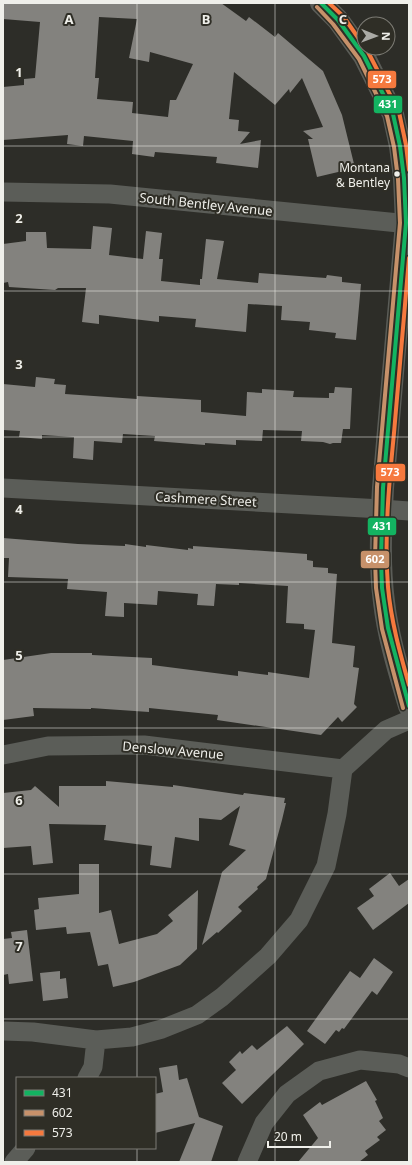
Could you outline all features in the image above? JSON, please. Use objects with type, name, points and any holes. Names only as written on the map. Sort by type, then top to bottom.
[{"type":"street","points":[[321,3],[338,20],[364,56],[392,114],[400,146],[407,224],[382,509],[381,570],[384,602],[394,655],[409,706]]},
{"type":"street","name":"South Bentley Avenue","points":[[3,192],[110,194],[407,224]]},
{"type":"street","name":"Cashmere Street","points":[[3,488],[382,509],[409,512]]},
{"type":"street","points":[[3,1031],[34,1032],[96,1040],[132,1037],[162,1029],[197,1015],[222,997],[268,956],[299,920],[326,866],[337,814],[343,769],[386,730],[409,720]]},
{"type":"street","name":"Denslow Avenue","points":[[3,755],[48,746],[144,745],[343,769]]},
{"type":"street","points":[[88,1077],[93,1068],[96,1040]]},
{"type":"street","points":[[248,1162],[264,1123],[287,1094],[319,1071],[360,1060],[399,1064],[409,1068]]},
{"type":"street","points":[[14,1162],[25,1149]]},
{"type":"building","points":[[3,3],[221,3],[246,21],[249,17],[275,37],[278,33],[323,71],[342,115],[355,168],[317,177],[308,139],[313,139],[303,131],[323,127],[302,78],[290,93],[289,89],[275,105],[234,72],[229,119],[239,120],[238,131],[250,132],[240,144],[261,140],[258,168],[216,163],[217,157],[155,152],[154,157],[132,154],[133,141],[84,136],[83,146],[67,144],[68,135],[3,140],[3,87],[24,85],[24,79],[35,78],[40,22],[3,19]],"holes":[[[99,17],[137,19],[129,58],[149,62],[150,52],[193,64],[176,100],[170,100],[168,117],[132,113],[133,102],[97,99],[99,78],[95,78]]]},
{"type":"building","points":[[93,226],[112,228],[109,255],[143,259],[146,231],[162,233],[159,259],[163,259],[161,281],[200,285],[200,279],[202,279],[206,239],[224,241],[217,279],[258,283],[259,273],[326,278],[327,275],[342,277],[342,282],[361,284],[356,340],[335,338],[336,333],[309,330],[310,322],[281,320],[282,306],[248,304],[246,332],[195,327],[196,319],[159,316],[159,322],[99,315],[99,324],[82,322],[86,288],[58,288],[55,290],[9,287],[8,282],[3,283],[3,244],[26,241],[26,232],[46,232],[47,248],[91,249]]},
{"type":"building","points":[[36,377],[55,379],[54,384],[66,385],[65,394],[137,399],[137,396],[201,400],[201,412],[246,416],[247,392],[262,393],[262,389],[294,391],[293,397],[329,398],[329,393],[334,393],[335,387],[352,388],[350,429],[343,429],[341,443],[330,444],[323,442],[301,441],[302,431],[263,430],[262,441],[236,440],[236,445],[205,443],[205,445],[154,441],[155,436],[123,434],[122,443],[94,441],[93,460],[73,458],[74,437],[42,435],[42,439],[19,437],[20,431],[3,430],[3,384],[35,387]]},
{"type":"building","points":[[3,538],[78,544],[125,546],[125,544],[146,547],[146,545],[188,550],[188,548],[193,549],[193,546],[307,554],[307,560],[313,561],[313,567],[328,568],[328,573],[337,574],[332,643],[355,646],[353,667],[359,668],[354,704],[357,707],[342,722],[338,717],[321,735],[217,720],[218,715],[149,708],[149,712],[91,708],[33,708],[34,716],[3,720],[3,660],[51,653],[92,653],[92,655],[152,658],[152,665],[238,676],[238,671],[268,675],[268,672],[309,678],[315,630],[304,629],[304,624],[286,623],[288,586],[239,583],[239,585],[216,584],[214,606],[197,605],[198,594],[158,591],[157,605],[124,603],[124,617],[105,616],[107,592],[67,589],[68,579],[8,577],[9,558],[3,558]]},
{"type":"building","points":[[106,781],[173,787],[173,785],[243,795],[244,793],[285,798],[284,803],[286,803],[266,879],[257,887],[258,889],[238,907],[242,911],[218,933],[217,932],[202,945],[222,872],[246,850],[229,845],[240,806],[221,820],[199,818],[199,841],[175,837],[171,868],[150,865],[152,846],[104,840],[106,825],[49,824],[53,863],[33,865],[31,846],[3,848],[3,793],[31,790],[35,786],[59,807],[59,786],[106,786]]},
{"type":"building","points":[[79,864],[99,864],[99,913],[111,910],[119,944],[157,934],[173,921],[168,915],[198,890],[197,949],[180,965],[134,982],[113,987],[108,964],[98,966],[90,932],[67,934],[66,927],[36,930],[34,910],[39,909],[38,898],[79,894]]},
{"type":"building","points":[[390,873],[399,886],[409,879],[409,903],[373,930],[357,908],[374,896],[369,889]]},
{"type":"building","points":[[27,930],[33,981],[9,984],[8,974],[3,975],[3,939],[12,938],[11,932]]},
{"type":"building","points":[[374,958],[393,972],[377,995],[372,991],[344,1029],[342,1028],[339,1032],[336,1030],[325,1044],[307,1031],[350,971],[360,978]]},
{"type":"building","points":[[60,971],[60,979],[66,978],[68,998],[43,1001],[40,973]]},
{"type":"building","points":[[287,1026],[304,1044],[242,1104],[222,1083],[236,1070],[229,1062],[240,1051],[242,1054],[252,1045],[257,1050]]},
{"type":"building","points":[[177,1065],[179,1080],[187,1078],[199,1117],[223,1126],[211,1162],[179,1162],[195,1123],[156,1133],[156,1094],[163,1092],[159,1068]]},
{"type":"building","points":[[366,1081],[377,1100],[375,1101],[383,1118],[379,1121],[386,1130],[377,1137],[380,1140],[365,1151],[368,1155],[359,1162],[298,1162],[318,1138],[303,1115],[320,1102],[322,1105]]},
{"type":"transit line","name":"431","points":[[321,3],[338,20],[364,56],[393,114],[400,146],[404,178],[406,223],[383,488],[381,559],[382,588],[388,628],[409,706]]},
{"type":"transit line","name":"573","points":[[329,3],[343,16],[356,35]]},
{"type":"transit line","name":"602","points":[[317,7],[333,24],[359,59],[387,116],[394,147],[398,179],[400,223],[377,487],[375,559],[376,588],[382,629],[403,708]]},
{"type":"transit line","name":"573","points":[[370,56],[399,112],[406,145],[409,170]]},
{"type":"transit line","name":"573","points":[[409,258],[387,529],[387,568],[391,612],[409,685]]},
{"type":"place","name":"Montana & Bentley","points":[[397,174]]}]
